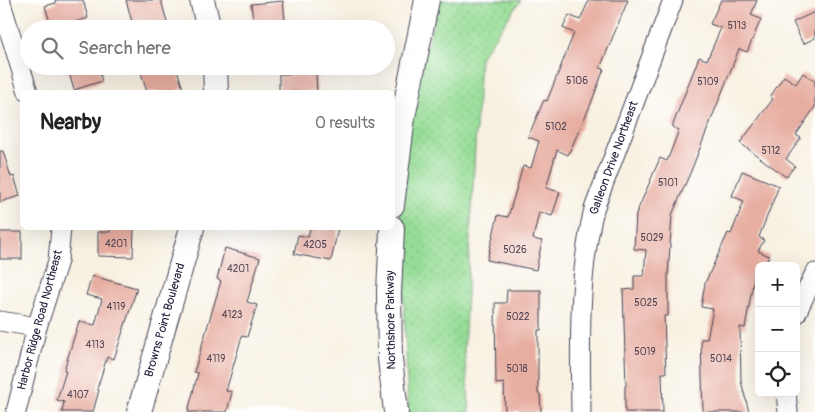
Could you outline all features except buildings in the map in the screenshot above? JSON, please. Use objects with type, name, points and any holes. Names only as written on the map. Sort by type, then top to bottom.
[{"type":"street","points":[[0,0],[20,66]]},
{"type":"street","points":[[202,0],[207,20]]},
{"type":"street","points":[[395,181],[403,117],[427,0]]},
{"type":"street","name":"Galleon Drive Northeast","points":[[581,412],[580,324],[582,276],[587,240],[594,209],[673,0]]},
{"type":"street","points":[[23,75],[27,90]]},
{"type":"street","points":[[215,75],[216,90]]},
{"type":"street","name":"Harbor Ridge Road Northeast","points":[[16,412],[37,327],[58,261],[61,230]]},
{"type":"street","name":"Browns Point Boulevard","points":[[139,412],[191,230]]},
{"type":"street","name":"Northshore Parkway","points":[[392,230],[388,293],[390,350],[396,412]]},
{"type":"street","points":[[799,307],[815,273]]},
{"type":"street","points":[[0,321],[37,327]]},
{"type":"street","points":[[786,397],[788,412]]},
{"type":"green space","points":[[439,0],[521,0],[480,58],[464,349],[470,412],[409,412],[408,406],[398,160]]}]
